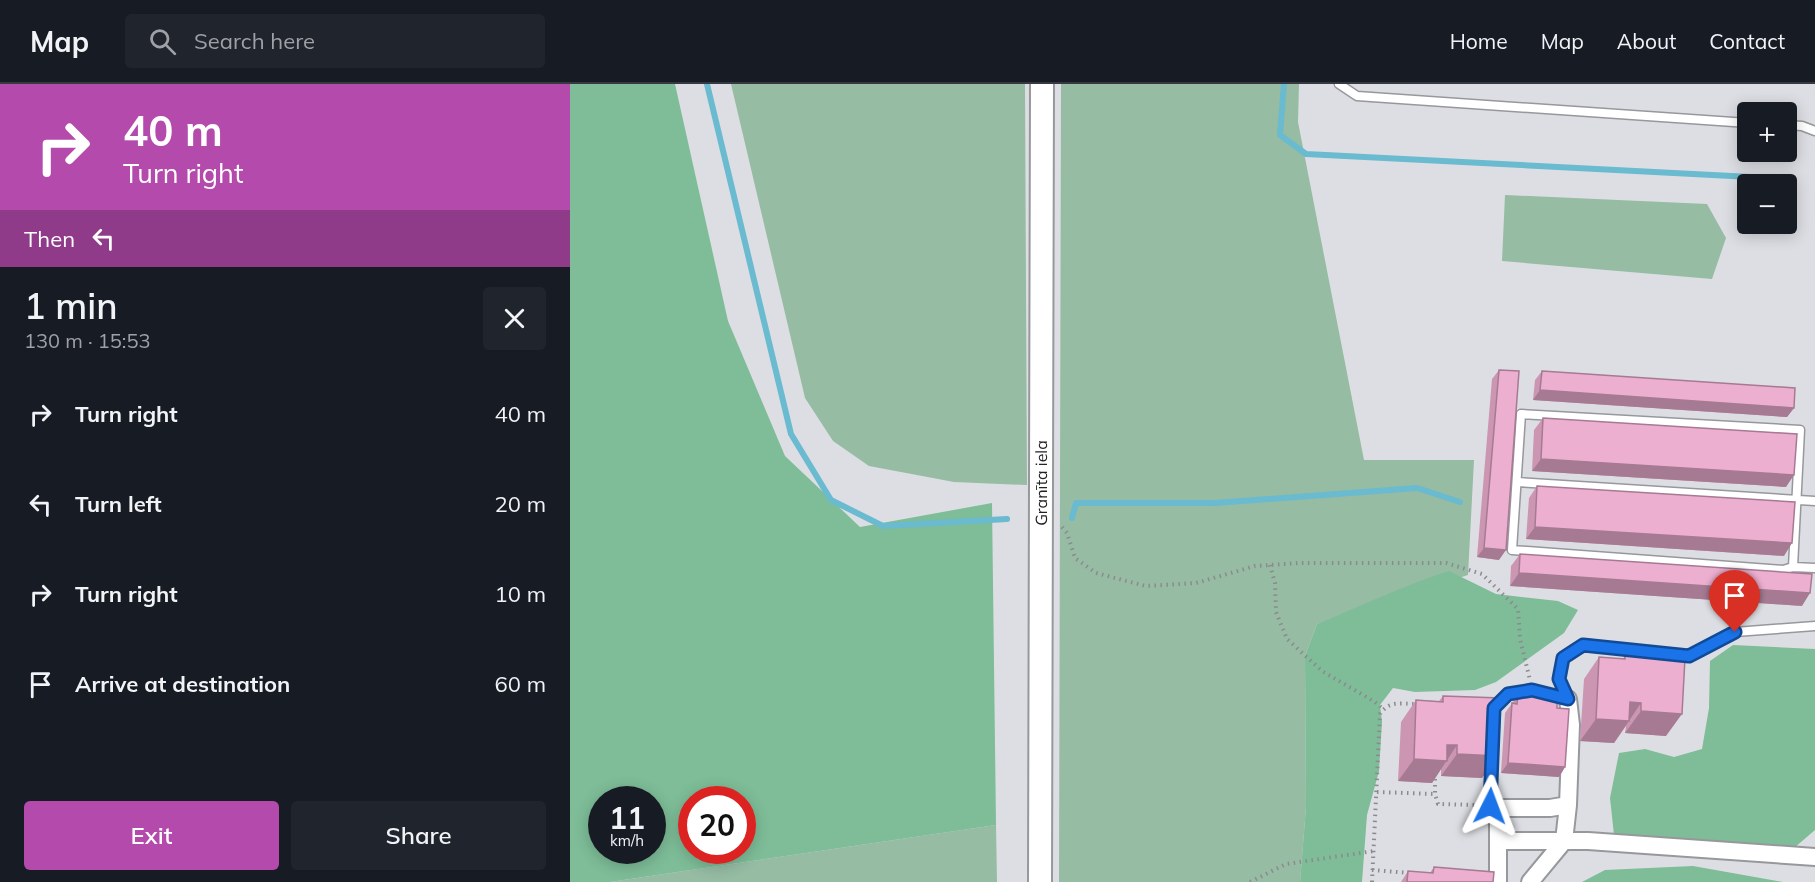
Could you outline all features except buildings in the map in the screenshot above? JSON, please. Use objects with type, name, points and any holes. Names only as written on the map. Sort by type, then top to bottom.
[{"type":"main road","name":"Granīta iela","points":[[1040,882],[1042,84]]},
{"type":"street","points":[[1530,882],[1564,841],[1568,806],[1571,725],[1568,699]]},
{"type":"street","points":[[1498,882],[1498,841],[1494,807],[1568,806]]},
{"type":"street","points":[[1498,841],[1564,841],[1815,857]]},
{"type":"lane","points":[[1339,84],[1357,96],[1737,122]]},
{"type":"lane","points":[[1797,126],[1815,131]]},
{"type":"lane","points":[[1793,567],[1800,430],[1521,414],[1512,550],[1783,570],[1793,567],[1815,568]]},
{"type":"lane","points":[[1517,482],[1815,501]]},
{"type":"lane","points":[[1568,699],[1559,679],[1563,658],[1583,645],[1689,656],[1735,632],[1815,626]]},
{"type":"lane","points":[[1494,719],[1494,708],[1508,694],[1532,690],[1568,699]]},
{"type":"lane","points":[[1492,740],[1494,807]]},
{"type":"path","points":[[1042,504],[1067,533],[1075,558],[1096,573],[1146,586],[1196,583],[1255,566],[1299,562],[1446,562],[1482,574],[1518,609],[1520,639],[1532,690]]},
{"type":"path","points":[[1270,565],[1275,583],[1276,612],[1287,639],[1322,671],[1383,709]]},
{"type":"path","points":[[1372,882],[1379,722],[1383,709],[1393,703],[1427,705]]},
{"type":"path","points":[[1435,771],[1435,794],[1438,804],[1494,807]]},
{"type":"path","points":[[1377,792],[1435,794]]},
{"type":"path","points":[[1250,882],[1286,864],[1374,851]]},
{"type":"path","points":[[1372,870],[1418,873]]},
{"type":"green space","points":[[570,84],[675,84],[728,321],[785,456],[860,527],[992,503],[996,825],[756,860],[756,786],[678,786],[678,864],[732,864],[610,882],[570,882]]},
{"type":"green space","points":[[731,84],[1025,84],[1027,485],[954,482],[869,466],[833,441],[805,398]]},
{"type":"green space","points":[[1061,84],[1299,84],[1298,122],[1364,460],[1474,460],[1468,575],[1317,624],[1305,656],[1306,807],[1300,882],[1059,882]]},
{"type":"green space","points":[[1505,195],[1707,204],[1726,238],[1712,279],[1502,261]]},
{"type":"green space","points":[[1449,571],[1496,594],[1558,601],[1578,610],[1564,633],[1496,682],[1475,690],[1415,692],[1393,688],[1380,705],[1382,722],[1379,771],[1367,815],[1362,882],[1300,882],[1306,807],[1305,656],[1317,624],[1399,589]]},
{"type":"green space","points":[[1733,645],[1815,649],[1815,830],[1794,848],[1615,844],[1610,798],[1619,753],[1645,749],[1674,757],[1702,749],[1709,708],[1710,661]]},
{"type":"green space","points":[[996,825],[997,882],[610,882],[732,864],[756,864],[756,860]]},
{"type":"green space","points":[[1693,866],[1783,882],[1582,882],[1605,870]]},
{"type":"waterway","points":[[707,84],[791,434],[831,500],[883,526],[1007,519]]},
{"type":"waterway","points":[[1284,84],[1280,135],[1306,154],[1737,176]]},
{"type":"waterway","points":[[1072,518],[1076,503],[1215,503],[1417,488],[1460,502]]},
{"type":"route","points":[[1490,806],[1494,708],[1508,694],[1532,690],[1568,699],[1559,679],[1563,658],[1583,645],[1689,656],[1735,632]]}]
